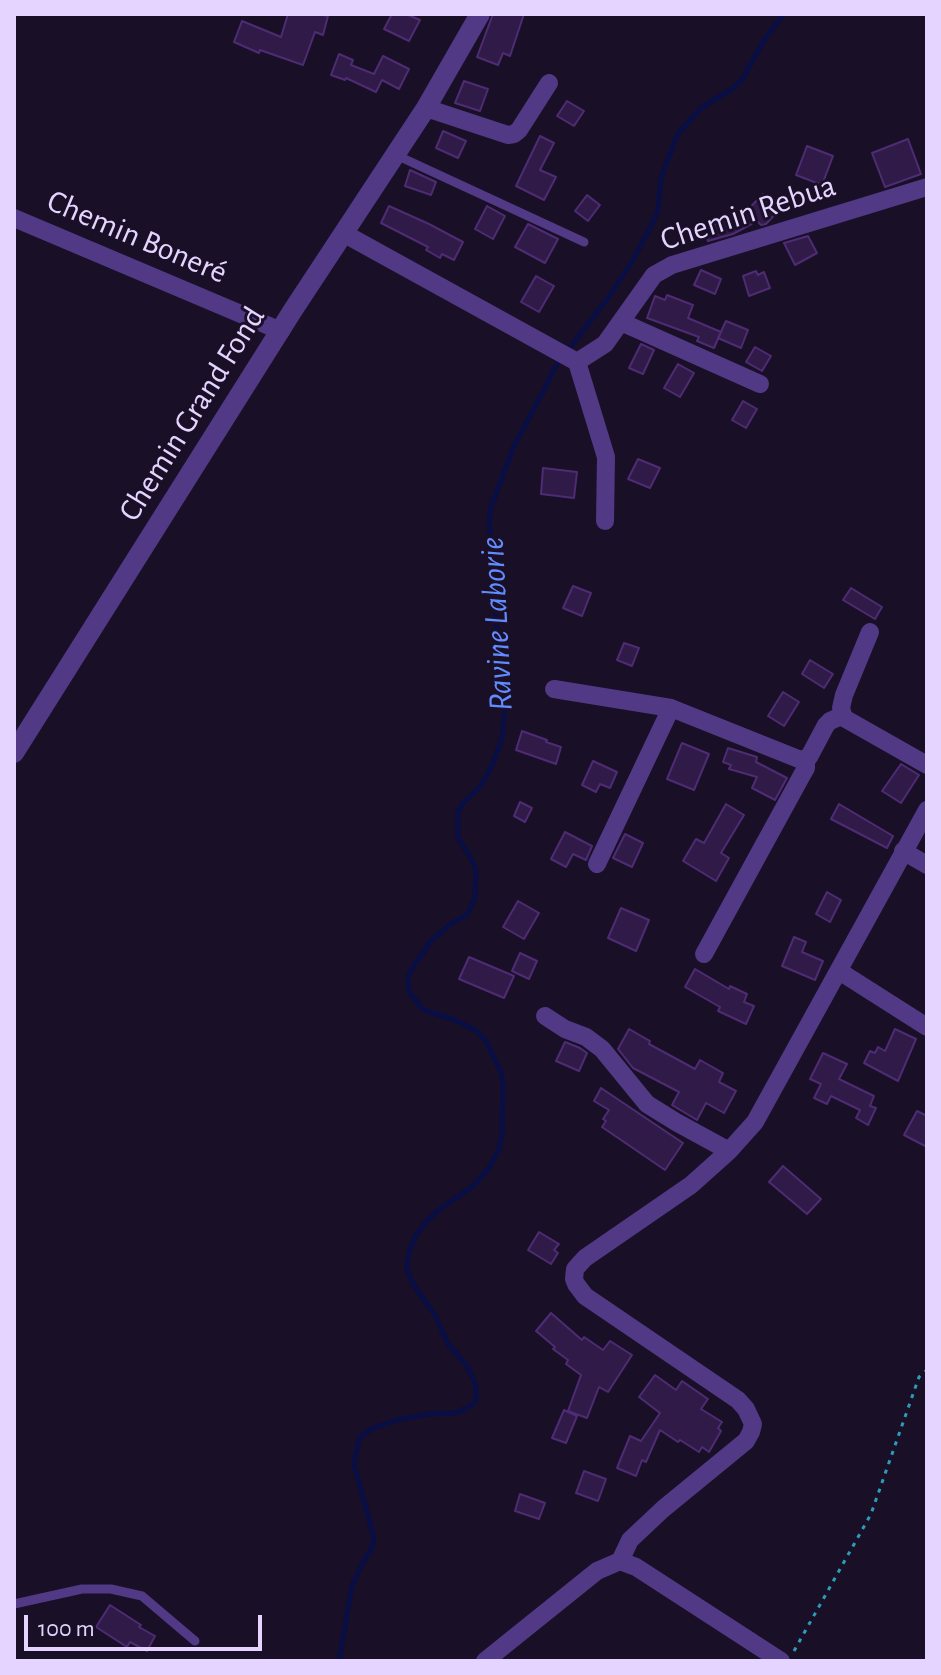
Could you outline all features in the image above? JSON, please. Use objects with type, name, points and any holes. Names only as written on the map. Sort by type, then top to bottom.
[{"type":"street","name":"Chemin Grand Fond","points":[[14,753],[343,233],[426,108],[480,14]]},
{"type":"street","points":[[426,108],[508,135],[514,134],[549,83]]},
{"type":"street","name":"Chemin Rebua","points":[[573,361],[605,344],[654,275],[672,265],[927,187]]},
{"type":"street","name":"Chemin Boneré","points":[[14,218],[281,331]]},
{"type":"street","points":[[343,233],[573,361],[606,457],[605,521]]},
{"type":"street","points":[[621,322],[760,384]]},
{"type":"street","points":[[844,718],[841,708],[844,695],[870,632]]},
{"type":"street","points":[[554,689],[671,708],[794,758],[806,759]]},
{"type":"street","points":[[597,864],[671,708]]},
{"type":"street","points":[[704,954],[806,768],[806,759],[826,725],[833,719],[844,718],[927,765]]},
{"type":"street","points":[[485,1661],[597,1571],[620,1561],[630,1540],[746,1441],[751,1432],[753,1424],[738,1400],[585,1296],[574,1279],[575,1269],[585,1258],[691,1185],[729,1151],[755,1122],[927,810]]},
{"type":"street","points":[[903,851],[927,865]]},
{"type":"street","points":[[839,971],[927,1027]]},
{"type":"street","points":[[545,1016],[602,1049],[647,1104],[729,1151]]},
{"type":"street","points":[[620,1561],[636,1567],[781,1661]]},
{"type":"lane","points":[[396,155],[584,242]]},
{"type":"lane","points":[[14,1604],[82,1589],[111,1589],[142,1596],[195,1641]]},
{"type":"path","points":[[789,1661],[871,1514],[919,1377],[927,1370]]},
{"type":"building","points":[[288,14],[328,16],[323,35],[315,32],[303,65],[260,50],[259,53],[234,42],[242,21],[281,37]]},
{"type":"building","points":[[392,14],[406,14],[420,20],[409,41],[384,29]]},
{"type":"building","points":[[493,14],[524,14],[510,56],[503,53],[498,65],[477,57]]},
{"type":"building","points":[[339,54],[353,60],[351,65],[374,74],[383,56],[409,69],[399,89],[382,80],[376,92],[346,78],[331,75]]},
{"type":"building","points":[[464,81],[488,89],[480,111],[455,103]]},
{"type":"building","points":[[567,101],[584,111],[574,126],[557,116]]},
{"type":"building","points":[[443,131],[466,141],[458,158],[436,148]]},
{"type":"building","points":[[540,136],[554,143],[540,170],[556,177],[544,200],[516,186]]},
{"type":"building","points":[[908,139],[921,174],[885,187],[872,153]]},
{"type":"building","points":[[807,146],[833,156],[822,185],[796,175]]},
{"type":"building","points":[[410,170],[436,182],[431,195],[405,186]]},
{"type":"building","points":[[763,194],[779,210],[766,224],[761,225],[757,221],[733,234],[708,241],[703,231],[731,216],[735,223]]},
{"type":"building","points":[[587,195],[600,205],[588,221],[575,211]]},
{"type":"building","points":[[389,206],[463,242],[454,260],[442,254],[440,258],[426,250],[428,247],[381,223]]},
{"type":"building","points":[[487,206],[505,216],[493,239],[475,229]]},
{"type":"building","points":[[528,224],[558,239],[545,263],[515,247]]},
{"type":"building","points":[[808,236],[817,253],[795,265],[784,243]]},
{"type":"building","points":[[701,270],[721,279],[715,294],[694,285]]},
{"type":"building","points":[[756,271],[758,275],[764,272],[770,288],[749,296],[743,276]]},
{"type":"building","points":[[536,276],[554,286],[539,312],[521,302]]},
{"type":"building","points":[[667,295],[693,305],[688,318],[721,332],[714,348],[697,341],[699,337],[647,318],[655,296],[665,300]]},
{"type":"building","points":[[726,321],[748,330],[741,348],[718,338]]},
{"type":"building","points":[[641,344],[654,350],[643,374],[629,368]]},
{"type":"building","points":[[755,347],[771,356],[762,371],[746,362]]},
{"type":"building","points":[[678,364],[694,373],[680,397],[664,388]]},
{"type":"building","points":[[743,401],[757,409],[746,428],[732,420]]},
{"type":"building","points":[[638,459],[660,468],[650,488],[628,479]]},
{"type":"building","points":[[543,468],[577,472],[574,498],[541,494]]},
{"type":"building","points":[[573,586],[591,593],[582,616],[563,608]]},
{"type":"building","points":[[851,588],[882,607],[875,619],[843,600]]},
{"type":"building","points":[[624,643],[639,648],[632,666],[617,660]]},
{"type":"building","points":[[810,660],[833,674],[824,688],[802,674]]},
{"type":"building","points":[[783,692],[799,702],[784,726],[768,716]]},
{"type":"building","points":[[522,731],[561,747],[556,764],[516,750]]},
{"type":"building","points":[[682,743],[709,754],[694,790],[667,779]]},
{"type":"building","points":[[728,748],[757,757],[756,762],[787,778],[775,800],[752,788],[757,777],[729,769],[731,765],[723,762]]},
{"type":"building","points":[[593,761],[617,772],[610,788],[600,784],[596,792],[582,785]]},
{"type":"building","points":[[901,764],[919,775],[901,803],[882,791]]},
{"type":"building","points":[[520,802],[532,808],[525,822],[514,816]]},
{"type":"building","points":[[726,804],[744,815],[721,853],[729,858],[716,881],[683,861],[696,839],[704,843]]},
{"type":"building","points":[[839,804],[893,836],[887,848],[831,819]]},
{"type":"building","points":[[565,832],[592,846],[586,860],[573,854],[566,867],[551,859]]},
{"type":"building","points":[[625,834],[643,843],[632,867],[613,858]]},
{"type":"building","points":[[827,892],[841,900],[830,922],[816,914]]},
{"type":"building","points":[[518,901],[539,913],[524,939],[503,927]]},
{"type":"building","points":[[621,908],[649,920],[636,951],[608,938]]},
{"type":"building","points":[[794,937],[806,942],[802,952],[823,961],[815,980],[782,966]]},
{"type":"building","points":[[520,953],[537,961],[529,979],[512,971]]},
{"type":"building","points":[[469,957],[514,976],[504,998],[459,979]]},
{"type":"building","points":[[695,969],[729,989],[730,986],[747,994],[744,1002],[754,1006],[746,1024],[718,1011],[720,1007],[685,987]]},
{"type":"building","points":[[629,1029],[650,1041],[649,1044],[695,1069],[700,1060],[723,1073],[719,1082],[736,1091],[724,1113],[706,1103],[697,1120],[672,1105],[679,1092],[633,1068],[618,1049]]},
{"type":"building","points":[[895,1029],[916,1039],[898,1081],[864,1063],[870,1051],[875,1053],[878,1047],[885,1051]]},
{"type":"building","points":[[565,1042],[587,1053],[579,1071],[556,1061]]},
{"type":"building","points":[[823,1053],[847,1064],[839,1079],[874,1096],[870,1106],[876,1108],[868,1125],[856,1118],[860,1110],[831,1096],[827,1104],[814,1098],[821,1084],[810,1079]]},
{"type":"building","points":[[601,1088],[683,1143],[665,1170],[602,1127],[609,1110],[594,1101]]},
{"type":"building","points":[[917,1111],[927,1116],[927,1147],[904,1135]]},
{"type":"building","points":[[783,1166],[821,1199],[807,1214],[769,1182]]},
{"type":"building","points":[[539,1232],[559,1244],[554,1250],[558,1253],[551,1264],[528,1250]]},
{"type":"building","points":[[551,1313],[582,1340],[584,1337],[603,1350],[610,1341],[632,1355],[608,1392],[599,1387],[587,1418],[568,1411],[581,1375],[566,1364],[568,1360],[536,1331]]},
{"type":"building","points":[[655,1375],[676,1390],[682,1381],[708,1399],[701,1409],[722,1422],[718,1428],[721,1431],[709,1452],[702,1447],[699,1452],[660,1430],[636,1476],[617,1468],[630,1436],[641,1441],[660,1413],[639,1397]]},
{"type":"building","points":[[564,1410],[577,1416],[566,1443],[552,1438]]},
{"type":"building","points":[[584,1471],[606,1479],[598,1501],[576,1493]]},
{"type":"building","points":[[520,1494],[545,1503],[539,1519],[515,1511]]},
{"type":"building","points":[[110,1605],[155,1636],[147,1651],[130,1642],[127,1647],[96,1627]]},
{"type":"waterway","name":"Ravine Laborie","points":[[568,350],[608,298],[653,222],[658,210],[661,178],[677,135],[701,108],[742,80],[764,40],[784,14]]},
{"type":"waterway","name":"Ravine Laborie","points":[[339,1661],[352,1586],[374,1538],[354,1464],[359,1438],[371,1429],[397,1420],[456,1413],[475,1402],[476,1386],[467,1366],[448,1344],[435,1315],[415,1287],[407,1270],[408,1255],[416,1235],[428,1220],[472,1187],[489,1168],[499,1149],[502,1132],[503,1082],[486,1041],[477,1031],[424,1010],[411,995],[408,977],[431,941],[467,915],[475,898],[476,870],[458,838],[458,811],[480,787],[491,768],[502,739],[506,697],[498,646],[493,581],[495,566],[489,523],[491,507],[514,446],[561,358]]}]
